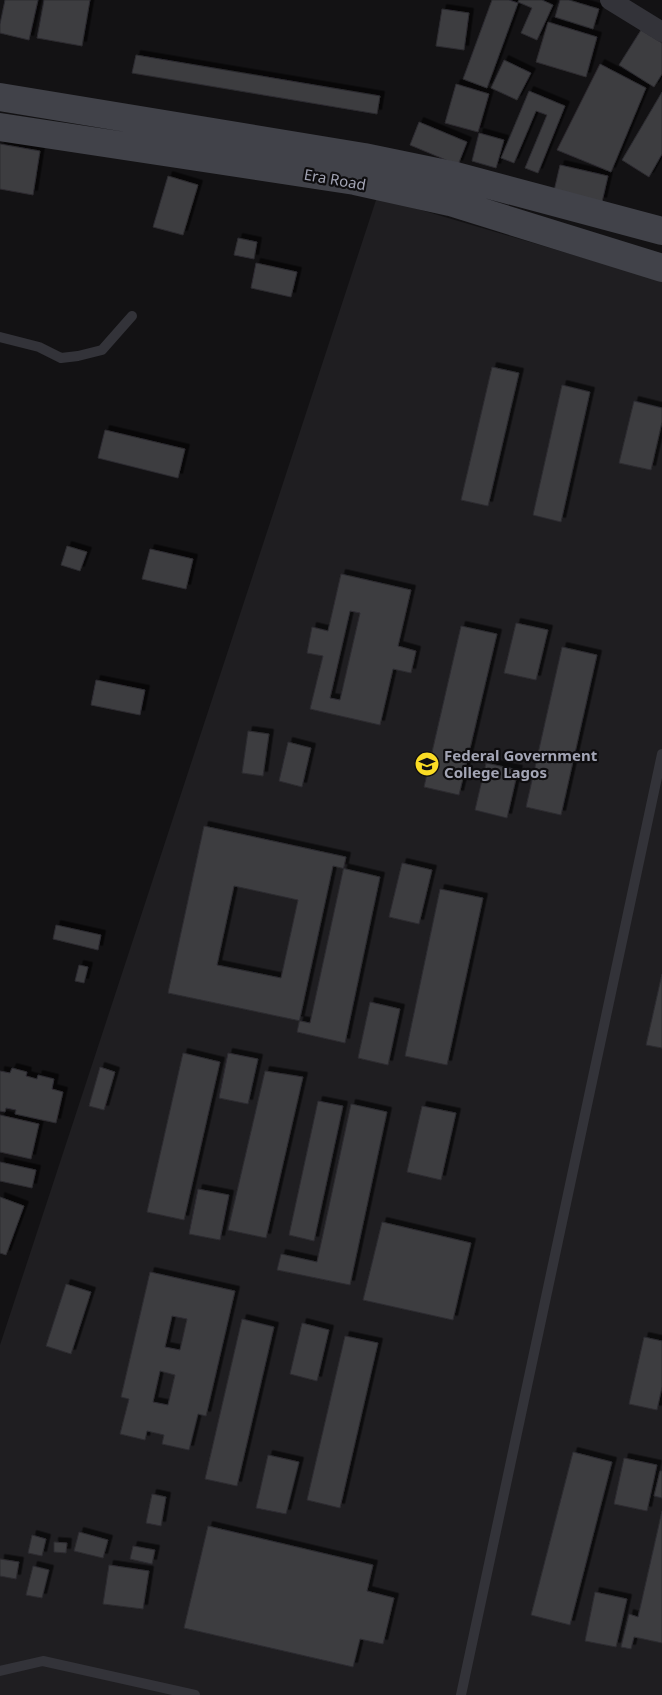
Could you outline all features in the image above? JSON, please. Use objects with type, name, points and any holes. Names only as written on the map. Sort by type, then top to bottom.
[{"type":"main road","points":[[0,97],[364,157],[456,176],[660,227]]},
{"type":"main road","name":"Era Road","points":[[0,127],[356,181],[450,202],[662,268]]},
{"type":"street","points":[[610,0],[662,32]]},
{"type":"lane","points":[[0,337],[39,347],[61,358],[78,356],[102,350],[132,316]]},
{"type":"lane","points":[[461,1695],[662,754]]},
{"type":"lane","points":[[0,1671],[42,1661],[194,1695]]},
{"type":"shaded area","name":"Federal Government College Lagos","points":[[377,197],[662,281],[662,1695],[0,1695],[0,1345]]},
{"type":"building","points":[[5,0],[38,0],[29,40],[0,33]]},
{"type":"building","points":[[44,0],[90,0],[82,46],[37,38]]},
{"type":"building","points":[[492,0],[509,0],[518,3],[487,88],[463,79]]},
{"type":"building","points":[[519,0],[542,0],[553,5],[537,40],[521,33],[532,8],[518,2]]},
{"type":"building","points":[[560,0],[569,0],[599,9],[593,29],[555,17]]},
{"type":"building","points":[[442,9],[469,13],[464,50],[436,46]]},
{"type":"building","points":[[548,22],[597,37],[586,77],[536,62]]},
{"type":"building","points":[[641,30],[662,43],[662,74],[654,87],[619,65]]},
{"type":"building","points":[[136,55],[380,96],[377,114],[132,73]]},
{"type":"building","points":[[504,60],[531,73],[517,100],[491,88]]},
{"type":"building","points":[[600,64],[646,88],[611,172],[557,150]]},
{"type":"building","points":[[456,84],[489,94],[478,132],[445,123]]},
{"type":"building","points":[[529,91],[565,106],[538,173],[525,168],[547,115],[536,111],[514,163],[501,158]]},
{"type":"building","points":[[662,92],[662,154],[649,177],[622,160]]},
{"type":"building","points":[[419,122],[467,142],[458,165],[410,145]]},
{"type":"building","points":[[479,133],[504,140],[496,168],[472,161]]},
{"type":"building","points":[[0,144],[40,151],[33,195],[0,189]]},
{"type":"building","points":[[560,165],[608,176],[602,202],[554,191]]},
{"type":"building","points":[[168,176],[198,185],[183,235],[153,227]]},
{"type":"building","points":[[238,238],[257,242],[254,259],[234,255]]},
{"type":"building","points":[[256,263],[297,272],[291,297],[251,288]]},
{"type":"building","points":[[492,367],[519,373],[488,506],[461,500]]},
{"type":"building","points":[[562,385],[590,392],[561,522],[533,515]]},
{"type":"building","points":[[634,401],[662,408],[662,422],[651,470],[619,463]]},
{"type":"building","points":[[105,430],[185,449],[178,478],[98,458]]},
{"type":"building","points":[[67,546],[87,552],[80,571],[61,565]]},
{"type":"building","points":[[150,549],[193,559],[186,589],[142,579]]},
{"type":"building","points":[[341,574],[411,590],[398,646],[416,651],[411,673],[393,669],[380,725],[310,709],[323,656],[307,653],[312,627],[328,631]],"holes":[[[350,611],[360,613],[340,700],[330,698]]]},
{"type":"building","points":[[516,623],[548,630],[536,680],[504,673]]},
{"type":"building","points":[[461,626],[497,634],[459,795],[424,787]]},
{"type":"building","points":[[562,647],[597,655],[561,815],[526,807]]},
{"type":"building","points":[[96,680],[145,690],[140,715],[91,705]]},
{"type":"building","points":[[248,731],[269,734],[263,776],[242,773]]},
{"type":"building","points":[[288,742],[311,748],[302,787],[279,781]]},
{"type":"building","points":[[486,763],[518,770],[507,818],[475,810]]},
{"type":"building","points":[[204,826],[346,857],[310,1023],[168,993]],"holes":[[[234,886],[298,900],[281,978],[217,965]]]},
{"type":"building","points":[[402,863],[432,870],[419,924],[389,917]]},
{"type":"building","points":[[333,866],[380,877],[345,1043],[297,1032]]},
{"type":"building","points":[[440,889],[483,898],[447,1065],[405,1056]]},
{"type":"building","points":[[56,925],[101,935],[98,950],[53,939]]},
{"type":"building","points":[[79,965],[88,967],[84,983],[75,981]]},
{"type":"building","points":[[662,974],[662,1048],[646,1045]]},
{"type":"building","points":[[370,1002],[400,1009],[388,1065],[358,1058]]},
{"type":"building","points":[[183,1053],[220,1062],[184,1220],[147,1212]]},
{"type":"building","points":[[228,1053],[258,1059],[248,1104],[219,1098]]},
{"type":"building","points":[[100,1067],[115,1072],[104,1110],[89,1106]]},
{"type":"building","points":[[12,1068],[27,1072],[26,1076],[37,1079],[38,1075],[54,1079],[52,1089],[63,1092],[56,1123],[15,1114],[16,1110],[6,1108],[5,1112],[0,1111],[0,1071],[10,1073]]},
{"type":"building","points":[[265,1071],[303,1077],[266,1238],[228,1230]]},
{"type":"building","points":[[318,1101],[343,1106],[314,1241],[289,1235]]},
{"type":"building","points":[[351,1104],[387,1112],[350,1285],[277,1270],[281,1254],[317,1262]]},
{"type":"building","points":[[422,1106],[456,1113],[441,1180],[407,1172]]},
{"type":"building","points":[[0,1115],[39,1124],[31,1159],[0,1152]]},
{"type":"building","points":[[0,1162],[36,1170],[32,1188],[0,1181]]},
{"type":"building","points":[[198,1189],[229,1195],[220,1240],[189,1234]]},
{"type":"building","points":[[0,1197],[24,1206],[6,1255],[0,1253]]},
{"type":"building","points":[[382,1222],[471,1243],[453,1320],[363,1300]]},
{"type":"building","points":[[150,1272],[235,1291],[206,1416],[198,1414],[189,1450],[162,1444],[164,1435],[147,1431],[145,1440],[120,1434],[129,1399],[121,1397]],"holes":[[[172,1316],[187,1319],[180,1350],[165,1347]],[[160,1371],[175,1375],[168,1405],[153,1402]]]},
{"type":"building","points":[[66,1284],[91,1292],[71,1354],[46,1346]]},
{"type":"building","points":[[242,1319],[274,1327],[237,1486],[205,1479]]},
{"type":"building","points":[[302,1323],[329,1330],[317,1381],[290,1374]]},
{"type":"building","points":[[345,1336],[378,1343],[340,1508],[307,1500]]},
{"type":"building","points":[[644,1337],[662,1341],[662,1387],[657,1410],[629,1404]]},
{"type":"building","points":[[573,1452],[612,1462],[570,1625],[531,1615]]},
{"type":"building","points":[[268,1455],[299,1462],[286,1514],[256,1508]]},
{"type":"building","points":[[624,1458],[657,1465],[647,1511],[614,1504]]},
{"type":"building","points":[[660,1471],[662,1471],[662,1498],[654,1496]]},
{"type":"building","points":[[152,1494],[166,1497],[161,1526],[146,1523]]},
{"type":"building","points":[[662,1511],[662,1643],[634,1637],[631,1649],[621,1647],[629,1614],[638,1617]]},
{"type":"building","points":[[208,1526],[373,1565],[367,1591],[394,1598],[383,1644],[360,1639],[353,1667],[184,1628]]},
{"type":"building","points":[[79,1532],[108,1540],[103,1558],[74,1551]]},
{"type":"building","points":[[32,1535],[46,1539],[42,1556],[28,1553]]},
{"type":"building","points":[[54,1542],[67,1543],[66,1553],[54,1552]]},
{"type":"building","points":[[133,1546],[155,1550],[152,1564],[130,1559]]},
{"type":"building","points":[[0,1559],[19,1562],[16,1579],[0,1576]]},
{"type":"building","points":[[109,1565],[149,1571],[143,1609],[103,1604]]},
{"type":"building","points":[[33,1566],[49,1570],[42,1598],[26,1595]]},
{"type":"building","points":[[595,1592],[627,1599],[616,1647],[585,1641]]},
{"type":"place","name":"Federal Government College Lagos","points":[[427,764]]}]
